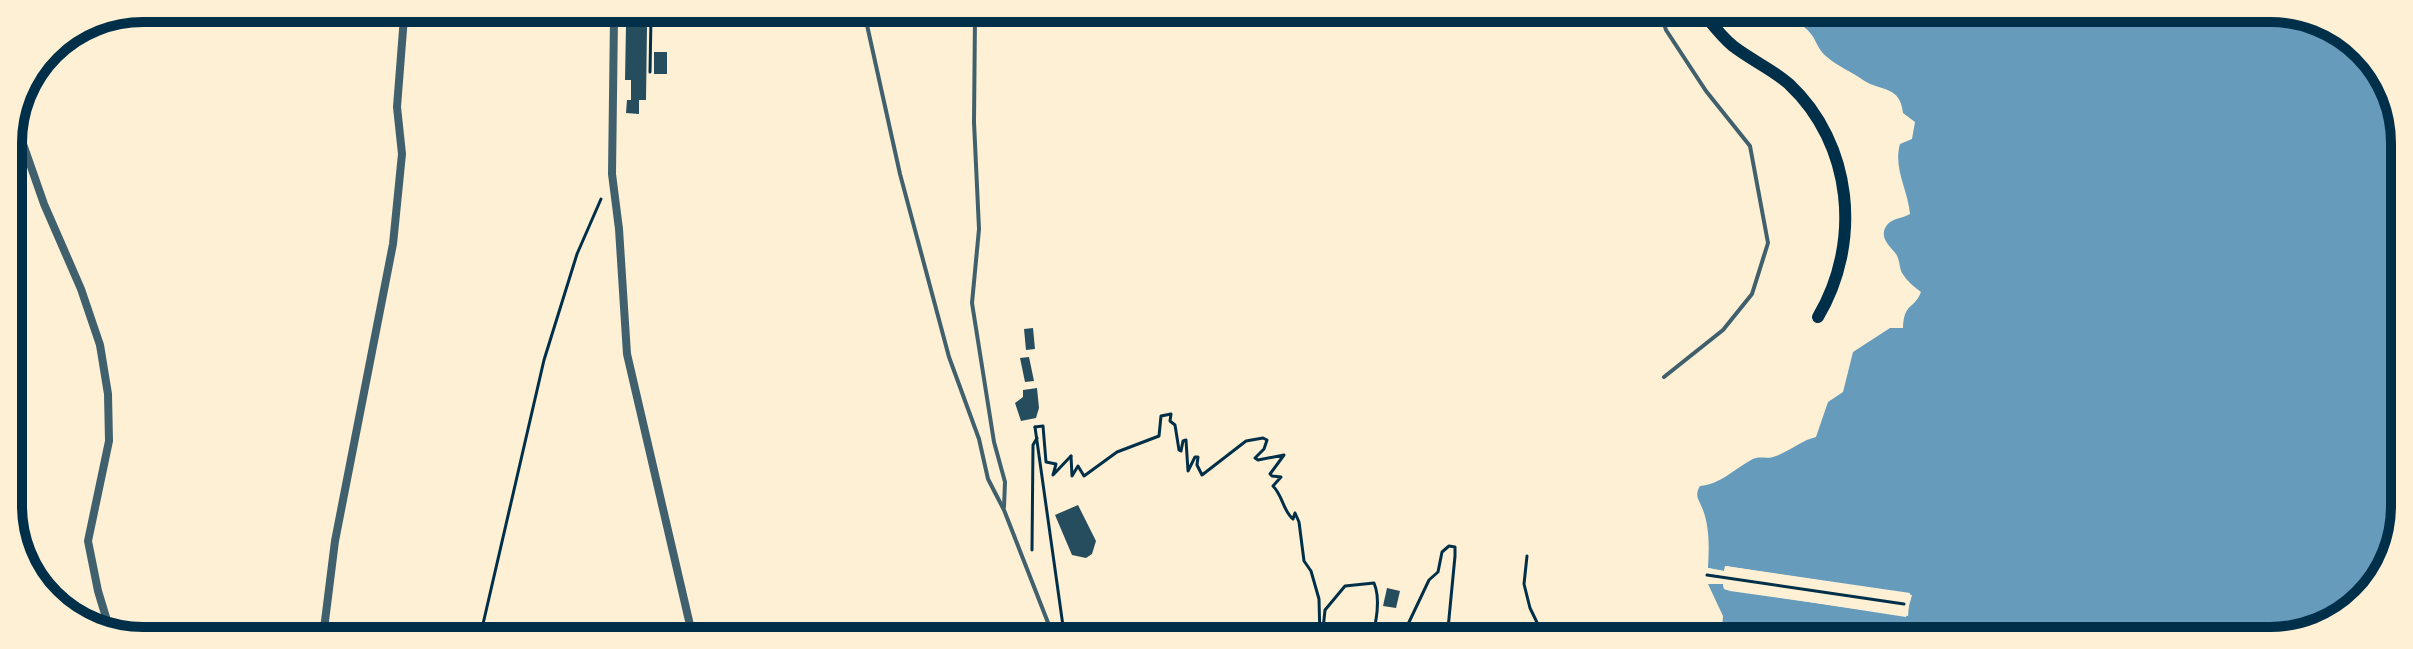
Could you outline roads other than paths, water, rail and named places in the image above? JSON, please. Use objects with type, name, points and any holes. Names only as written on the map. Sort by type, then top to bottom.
[{"type":"main road","points":[[1711,22],[1732,45],[1771,70],[1799,94],[1812,110],[1836,156],[1844,190],[1845,233],[1840,266],[1818,317]]},
{"type":"street","points":[[324,627],[335,541],[393,244],[402,154],[397,107],[404,22]]},
{"type":"street","points":[[614,22],[612,174],[619,229],[627,354],[642,431],[690,627]]},
{"type":"street","points":[[22,141],[100,345],[108,394],[109,441],[88,541],[107,622]]},
{"type":"lane","points":[[866,22],[900,174],[949,357],[979,439],[988,479],[1004,510],[1050,627]]},
{"type":"lane","points":[[975,22],[974,122],[979,229],[972,303],[994,442],[1005,482],[1004,510]]},
{"type":"lane","points":[[1664,22],[1706,91],[1750,146],[1768,243],[1752,294],[1743,306],[1723,330],[1664,377]]},
{"type":"water","points":[[2270,22],[2294,24],[2316,31],[2356,57],[2375,82],[2385,104],[2391,143],[2391,506],[2385,545],[2366,580],[2350,597],[2316,618],[2278,627],[1722,627],[1723,616],[1708,584],[1711,582],[1723,584],[1724,589],[1906,617],[1912,595],[1726,566],[1724,571],[1708,568],[1707,524],[1697,495],[1700,486],[1721,480],[1754,459],[1776,456],[1816,437],[1828,402],[1843,392],[1853,352],[1890,328],[1903,328],[1907,310],[1921,292],[1902,273],[1897,256],[1884,233],[1889,223],[1910,214],[1898,153],[1900,144],[1912,139],[1915,122],[1903,113],[1894,93],[1870,84],[1835,63],[1800,24]]}]
